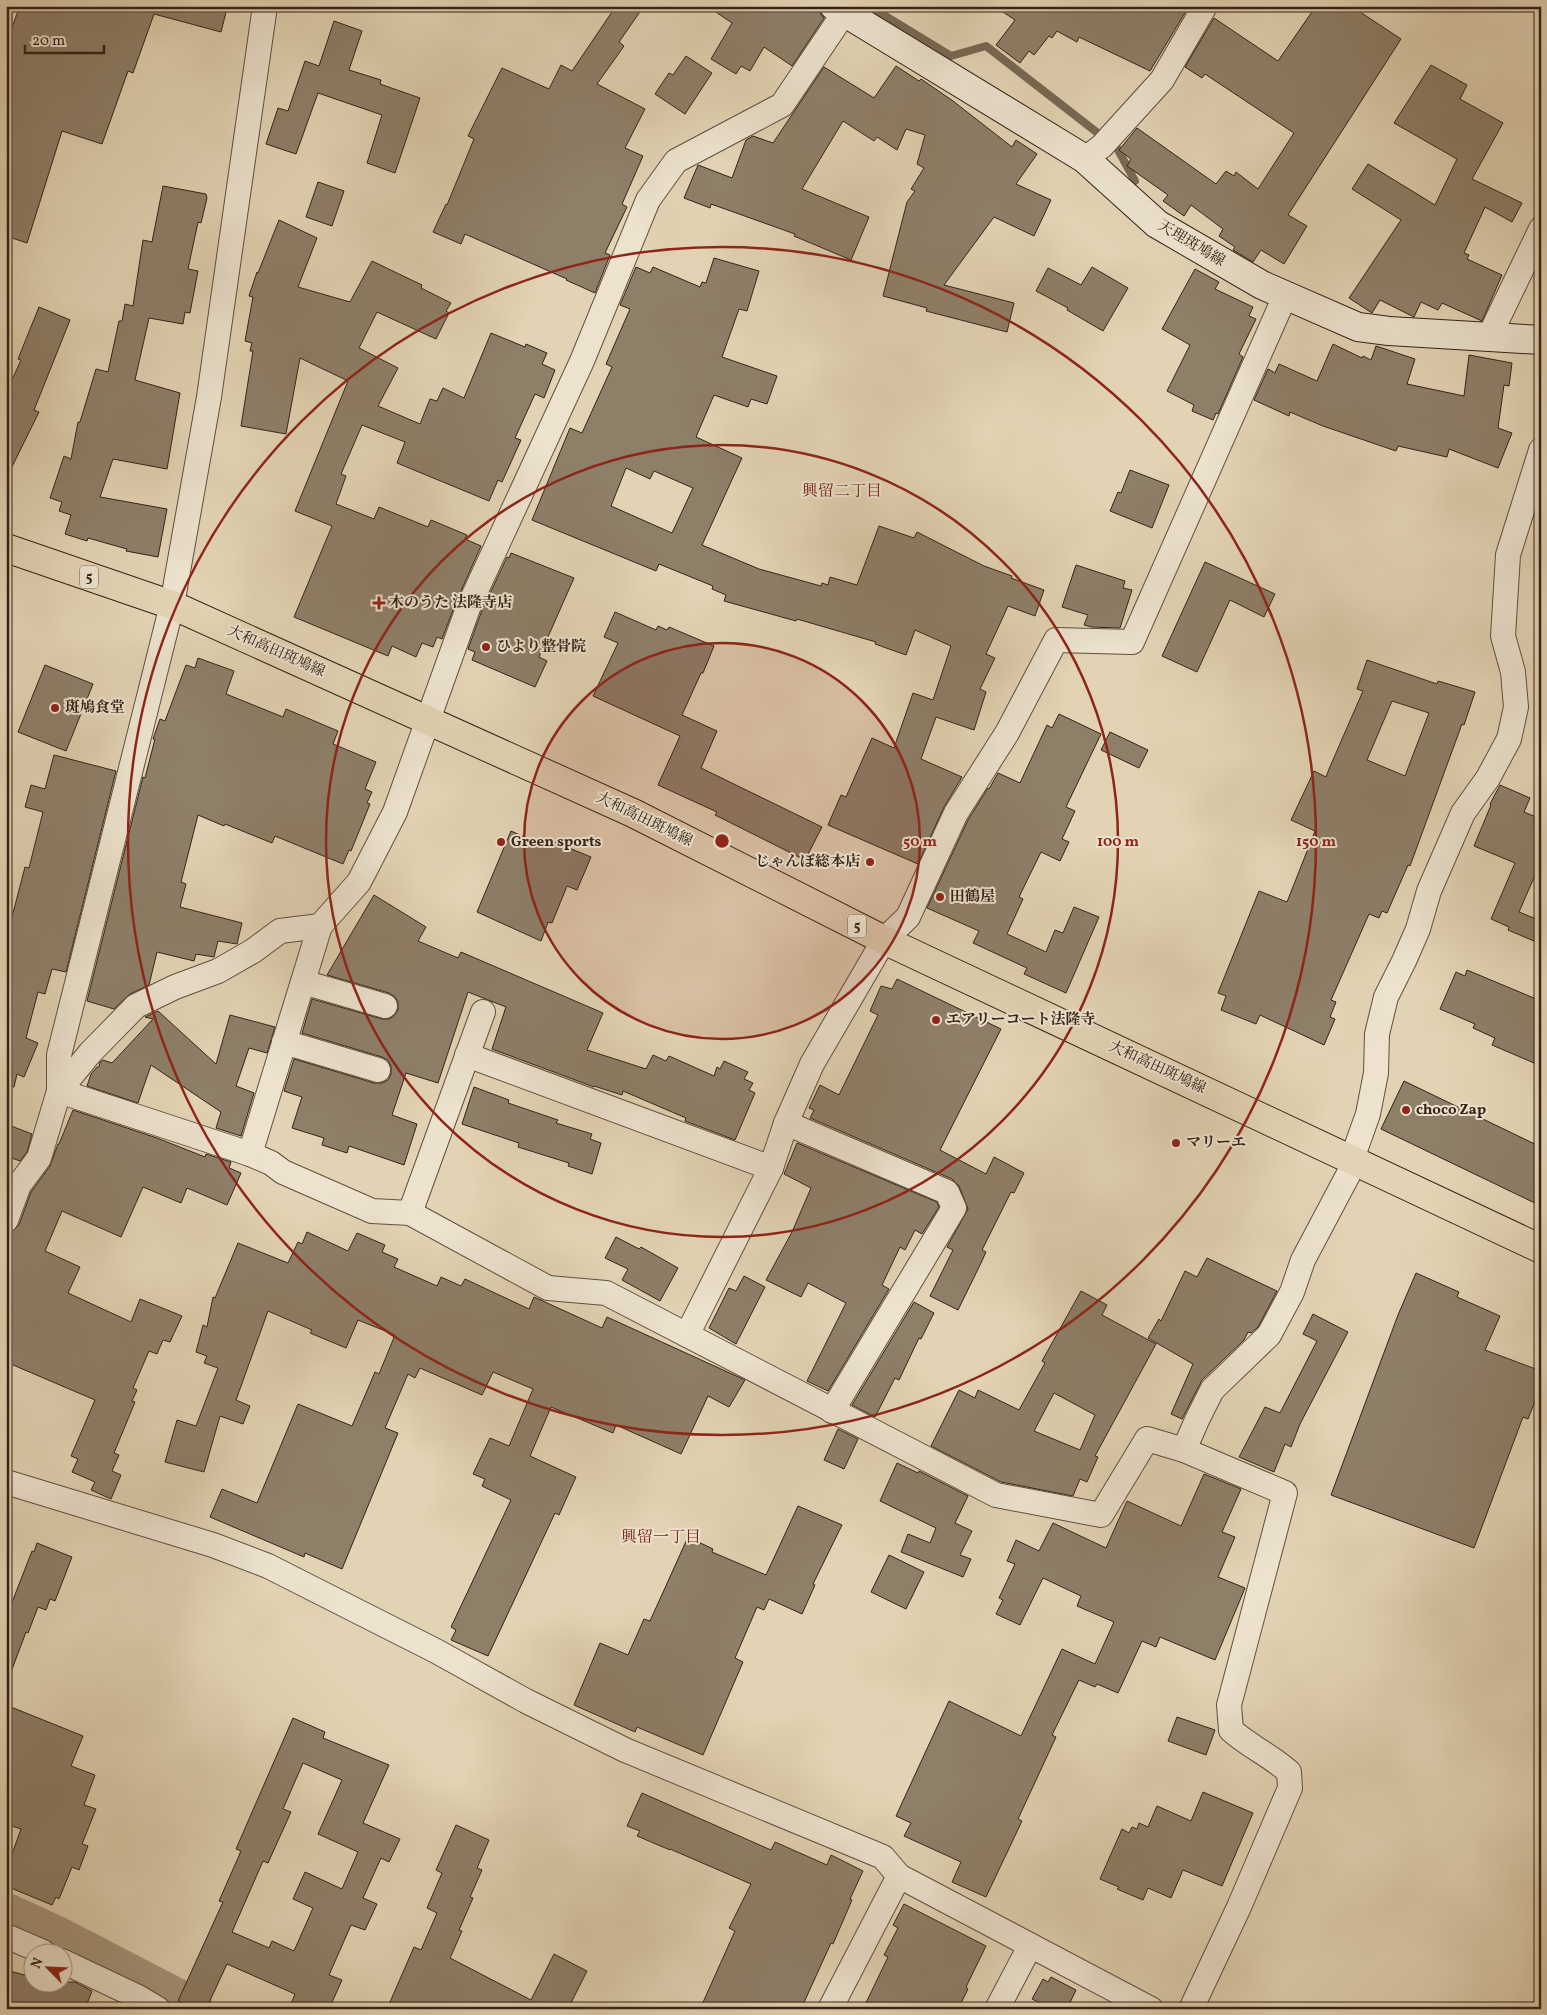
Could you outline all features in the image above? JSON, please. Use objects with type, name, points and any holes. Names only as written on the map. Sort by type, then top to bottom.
[{"type":"main road","name":"天理斑鳩線","points":[[839,10],[1094,152],[1156,224],[1262,285],[1285,296],[1358,327],[1389,332],[1541,340]]},
{"type":"main road","name":"大和高田斑鳩線","points":[[6,548],[172,605],[428,720],[633,814],[884,940],[1354,1159],[1541,1249]]},
{"type":"street","points":[[6,1220],[19,1186],[38,1158],[59,1090],[59,1055],[172,605],[209,397],[265,6]]},
{"type":"street","points":[[1094,152],[1162,80],[1205,6]]},
{"type":"street","points":[[250,1154],[320,926],[359,882],[395,812],[468,608],[582,361],[648,200],[676,161],[782,105],[839,10]]},
{"type":"street","points":[[1489,337],[1541,229]]},
{"type":"street","points":[[687,1335],[771,1168],[786,1123],[812,1064],[884,940],[908,917],[956,813],[1007,733],[1056,640],[1132,642],[1285,296]]},
{"type":"street","points":[[1184,1450],[1212,1390],[1269,1335],[1292,1292],[1303,1260],[1354,1159],[1368,1114],[1376,1073],[1377,1034],[1386,997],[1418,929],[1429,891],[1463,813],[1488,778],[1509,739],[1516,707],[1513,672],[1503,636],[1508,555],[1541,450]]},
{"type":"street","points":[[59,1090],[90,1053],[136,1006],[175,987],[218,971],[253,951],[280,931],[320,926]]},
{"type":"street","points":[[303,982],[385,1006]]},
{"type":"street","points":[[410,1213],[483,1012]]},
{"type":"street","points":[[284,1042],[378,1070]]},
{"type":"street","points":[[467,1055],[771,1168]]},
{"type":"street","points":[[59,1090],[250,1154],[271,1163],[283,1172],[372,1211],[410,1213],[548,1288],[606,1293],[996,1495],[1100,1515],[1147,1439],[1184,1450],[1285,1492],[1228,1705],[1231,1730],[1246,1744],[1274,1759],[1289,1772],[1290,1788],[1239,1907],[1192,2009]]},
{"type":"street","points":[[786,1123],[947,1192],[954,1208],[832,1411]]},
{"type":"street","points":[[6,1482],[213,1545],[268,1566],[411,1638],[526,1701],[625,1750],[883,1857],[899,1876],[1152,2009]]},
{"type":"street","points":[[830,2009],[899,1876]]},
{"type":"street","points":[[6,1936],[22,1943]]},
{"type":"street","points":[[997,2009],[1030,1946]]},
{"type":"street","points":[[72,1966],[138,1997],[158,2009]]},
{"type":"building","points":[[20,6],[207,6],[226,12],[221,32],[154,14],[133,73],[128,71],[102,144],[62,131],[27,243],[6,236],[6,43]]},
{"type":"building","points":[[616,6],[644,6],[619,42],[624,46],[597,84],[645,109],[625,148],[643,156],[622,204],[627,207],[605,253],[610,255],[595,293],[465,234],[461,244],[433,232],[447,205],[474,139],[468,136],[502,68],[549,89],[561,65],[572,71]]},
{"type":"building","points":[[707,6],[818,6],[824,18],[792,66],[764,47],[750,71],[741,66],[736,74],[711,59],[732,23]]},
{"type":"building","points":[[994,6],[1189,6],[1150,71],[1079,37],[1077,42],[1057,31],[1052,38],[1049,36],[1034,55],[1029,51],[1020,63],[996,45],[1015,20]]},
{"type":"building","points":[[1316,6],[1351,6],[1401,39],[1288,215],[1307,226],[1284,264],[1261,250],[1253,262],[1233,250],[1235,247],[1219,236],[1223,229],[1191,205],[1184,216],[1163,201],[1168,195],[1127,166],[1131,159],[1119,150],[1137,128],[1216,184],[1226,171],[1234,176],[1236,172],[1258,189],[1294,133],[1205,74],[1202,78],[1185,67],[1214,18],[1278,61]]},
{"type":"building","points":[[334,21],[362,31],[349,70],[381,80],[380,84],[420,98],[395,173],[367,163],[382,115],[318,93],[296,154],[266,144],[278,108],[288,111],[305,61],[319,66]]},
{"type":"building","points":[[686,56],[712,73],[685,114],[655,94],[669,73],[673,75]]},
{"type":"building","points":[[1431,65],[1467,85],[1460,99],[1503,123],[1472,179],[1522,203],[1512,222],[1485,207],[1464,253],[1469,255],[1467,259],[1502,275],[1482,321],[1442,303],[1438,310],[1421,302],[1414,317],[1380,300],[1372,313],[1349,298],[1401,220],[1352,189],[1368,164],[1435,205],[1457,159],[1394,123]]},
{"type":"building","points":[[896,66],[919,81],[921,79],[953,101],[1012,147],[1016,140],[1037,154],[1016,184],[1051,200],[1034,236],[994,217],[944,285],[1014,303],[1007,332],[926,311],[927,308],[883,296],[907,202],[915,191],[911,189],[924,168],[917,164],[925,135],[906,129],[897,150],[877,137],[874,141],[843,121],[802,189],[869,217],[851,260],[794,236],[795,234],[711,204],[710,208],[684,198],[698,165],[732,178],[746,140],[753,136],[773,143],[824,67],[874,98]]},
{"type":"building","points":[[318,182],[344,191],[332,226],[306,217]]},
{"type":"building","points":[[163,186],[206,194],[207,198],[201,223],[198,222],[188,269],[198,271],[190,313],[185,312],[183,324],[149,318],[135,380],[180,393],[167,469],[113,459],[100,497],[167,509],[158,557],[126,551],[127,549],[88,538],[87,541],[65,534],[71,515],[59,511],[62,502],[50,498],[64,456],[71,459],[78,422],[80,422],[96,369],[108,372],[119,321],[122,321],[125,304],[133,306],[143,240],[152,242]]},
{"type":"building","points":[[279,220],[317,238],[298,287],[350,302],[372,261],[422,285],[421,288],[451,303],[446,311],[449,313],[436,339],[377,312],[359,348],[398,368],[378,406],[420,424],[430,399],[437,401],[443,388],[464,398],[491,333],[525,347],[526,344],[547,353],[542,364],[555,370],[544,398],[535,394],[515,438],[521,440],[502,482],[498,480],[489,501],[397,463],[405,442],[362,425],[341,474],[346,476],[336,504],[374,519],[379,507],[428,527],[431,520],[467,535],[465,539],[481,546],[442,639],[437,637],[433,647],[422,643],[416,657],[392,646],[388,656],[294,617],[332,526],[295,511],[348,381],[300,358],[286,434],[241,426],[253,351],[250,351],[252,343],[245,341],[253,297],[249,296]]},
{"type":"building","points":[[714,258],[759,271],[747,311],[739,309],[722,357],[777,376],[767,404],[751,399],[748,407],[714,395],[696,437],[742,458],[702,545],[759,569],[821,586],[822,583],[828,585],[830,577],[857,585],[879,526],[914,538],[917,532],[984,566],[1044,590],[1035,616],[1008,606],[986,654],[995,658],[980,689],[986,692],[974,730],[936,717],[921,759],[962,777],[944,807],[918,864],[828,825],[841,795],[846,797],[872,738],[894,748],[913,693],[933,700],[951,646],[915,630],[906,655],[875,644],[876,642],[797,619],[796,621],[724,601],[726,595],[712,589],[713,586],[659,564],[656,571],[532,520],[570,428],[582,433],[612,367],[606,364],[630,309],[620,305],[636,267],[650,273],[653,267],[700,287],[702,282],[706,283]],"holes":[[[626,468],[650,479],[654,471],[693,488],[672,533],[611,506]]]},
{"type":"building","points":[[1092,267],[1128,288],[1103,331],[1067,310],[1068,308],[1036,291],[1048,268],[1081,285]]},
{"type":"building","points":[[1195,269],[1219,282],[1215,289],[1253,307],[1249,316],[1256,319],[1239,354],[1243,357],[1218,414],[1216,413],[1213,420],[1192,411],[1194,405],[1167,391],[1190,345],[1162,329]]},
{"type":"building","points":[[39,307],[70,320],[34,410],[39,412],[6,479],[6,409],[13,394],[7,391],[21,360],[18,359]]},
{"type":"building","points":[[1333,344],[1362,358],[1363,356],[1371,360],[1376,346],[1415,359],[1407,384],[1464,396],[1469,355],[1512,363],[1509,386],[1504,385],[1498,428],[1512,433],[1498,468],[1449,449],[1447,457],[1398,446],[1396,451],[1323,426],[1290,412],[1289,416],[1254,400],[1268,369],[1275,373],[1279,364],[1317,381]]},
{"type":"building","points":[[1130,470],[1169,485],[1152,528],[1110,511],[1118,492],[1121,493]]},
{"type":"building","points":[[511,553],[574,578],[539,657],[547,661],[535,687],[472,660],[475,652],[468,649],[481,613],[507,557],[509,558]]},
{"type":"building","points":[[1205,562],[1275,594],[1264,617],[1230,600],[1197,672],[1162,656]]},
{"type":"building","points":[[1076,565],[1125,581],[1123,588],[1132,590],[1120,628],[1084,625],[1088,615],[1062,607]]},
{"type":"building","points":[[615,612],[656,630],[658,626],[667,630],[669,627],[714,646],[682,715],[717,731],[701,768],[822,827],[805,860],[715,815],[717,812],[658,785],[680,736],[593,696],[618,643],[604,637]]},
{"type":"building","points":[[198,658],[234,671],[226,694],[283,717],[286,709],[338,731],[333,744],[376,762],[365,789],[372,792],[367,803],[370,804],[351,851],[349,850],[343,864],[275,836],[272,843],[198,815],[181,882],[186,884],[180,907],[242,923],[237,944],[218,941],[214,957],[196,954],[194,961],[157,952],[149,985],[130,994],[114,1009],[87,1001],[143,777],[145,778],[155,739],[153,739],[160,719],[165,721],[186,665],[195,668]]},
{"type":"building","points":[[1367,660],[1437,684],[1438,681],[1475,692],[1410,866],[1408,865],[1387,913],[1382,911],[1379,918],[1369,914],[1331,1000],[1336,1002],[1330,1017],[1335,1019],[1324,1045],[1260,1015],[1256,1024],[1221,1010],[1226,996],[1218,993],[1259,891],[1287,902],[1315,831],[1291,820],[1314,771],[1326,777],[1363,691],[1357,689]],"holes":[[[1392,701],[1429,713],[1405,776],[1367,760]]]},
{"type":"building","name":"斑鳩食堂","points":[[45,665],[93,684],[66,751],[18,732]]},
{"type":"building","points":[[1059,714],[1101,734],[1066,807],[1075,811],[1062,839],[1069,842],[1060,861],[1041,852],[1019,897],[1023,899],[1007,934],[1046,952],[1055,930],[1063,933],[1074,907],[1099,917],[1066,993],[1024,974],[1027,968],[973,943],[979,931],[927,908],[968,820],[998,773],[1020,783],[1047,725],[1052,728]]},
{"type":"building","points":[[1110,732],[1148,750],[1139,768],[1101,750]]},
{"type":"building","points":[[54,755],[116,771],[66,972],[52,969],[45,994],[38,992],[26,1038],[38,1043],[24,1077],[17,1074],[14,1087],[6,1086],[6,940],[25,867],[29,868],[43,812],[25,807],[31,785],[45,789]]},
{"type":"building","points":[[1500,785],[1530,798],[1524,812],[1541,819],[1541,876],[1536,873],[1519,912],[1541,921],[1541,944],[1508,930],[1509,927],[1491,919],[1515,863],[1474,846],[1490,804]]},
{"type":"building","points":[[511,831],[549,848],[552,841],[591,857],[577,890],[567,886],[552,923],[548,922],[541,941],[477,912]]},
{"type":"building","points":[[374,895],[426,927],[418,941],[458,958],[461,952],[603,1013],[587,1050],[646,1069],[653,1055],[666,1061],[669,1056],[714,1076],[717,1067],[720,1069],[724,1061],[748,1072],[744,1079],[753,1083],[749,1090],[755,1093],[735,1140],[685,1121],[686,1118],[623,1091],[622,1095],[594,1087],[492,1049],[506,1007],[468,992],[438,1083],[406,1073],[392,1115],[417,1124],[404,1165],[349,1146],[347,1153],[322,1145],[324,1138],[292,1128],[302,1097],[284,1091],[294,1059],[374,1083],[382,1083],[388,1080],[391,1074],[391,1066],[388,1060],[382,1057],[302,1033],[312,999],[382,1019],[389,1019],[398,1010],[398,1002],[389,993],[327,975]]},
{"type":"building","points":[[1467,970],[1541,1001],[1541,1066],[1492,1045],[1495,1038],[1473,1028],[1475,1024],[1440,1009],[1456,972],[1465,976]]},
{"type":"building","points":[[897,979],[1001,1029],[940,1150],[986,1174],[994,1157],[1024,1173],[1014,1193],[1011,1192],[982,1250],[986,1252],[958,1310],[930,1296],[953,1250],[947,1247],[968,1209],[959,1186],[952,1179],[810,1118],[814,1110],[809,1108],[820,1085],[839,1095],[878,1015],[870,1011],[881,986],[892,989]]},
{"type":"building","points":[[158,1011],[216,1064],[230,1015],[275,1027],[267,1053],[249,1048],[236,1086],[254,1093],[241,1136],[216,1128],[221,1112],[151,1065],[138,1103],[87,1086],[91,1074],[99,1067],[100,1062],[103,1060],[112,1063],[153,1019],[145,1017]]},
{"type":"building","points":[[1404,1081],[1541,1147],[1541,1206],[1381,1129]]},
{"type":"building","points":[[474,1087],[509,1100],[508,1103],[558,1120],[556,1123],[592,1134],[590,1139],[601,1143],[592,1174],[568,1166],[569,1163],[518,1147],[519,1143],[462,1124]]},
{"type":"building","points":[[73,1110],[157,1138],[205,1157],[206,1154],[231,1162],[229,1168],[241,1173],[227,1205],[187,1188],[181,1203],[143,1187],[121,1237],[62,1211],[45,1251],[80,1267],[68,1293],[131,1322],[140,1299],[182,1316],[170,1342],[163,1340],[157,1354],[149,1351],[133,1388],[137,1390],[132,1401],[135,1402],[114,1453],[119,1455],[112,1471],[121,1475],[111,1499],[91,1490],[95,1482],[72,1472],[78,1459],[71,1456],[95,1400],[6,1362],[6,1244],[11,1232],[19,1225],[31,1192],[50,1166]]},
{"type":"building","points":[[6,1124],[32,1134],[27,1152],[20,1161],[6,1156]]},
{"type":"building","points":[[797,1143],[937,1202],[939,1207],[922,1234],[915,1230],[905,1250],[900,1247],[882,1285],[889,1289],[828,1391],[807,1381],[846,1303],[808,1283],[801,1297],[766,1280],[792,1232],[811,1188],[784,1174]]},
{"type":"building","points":[[307,1232],[348,1251],[357,1233],[385,1245],[382,1252],[398,1259],[394,1267],[437,1286],[441,1277],[461,1286],[465,1279],[529,1309],[534,1297],[602,1328],[607,1317],[745,1380],[729,1407],[708,1396],[681,1454],[616,1425],[613,1433],[551,1407],[530,1456],[576,1477],[559,1515],[555,1513],[488,1656],[451,1640],[456,1630],[451,1627],[511,1500],[482,1486],[485,1479],[473,1474],[490,1438],[509,1446],[533,1389],[493,1372],[482,1395],[420,1368],[415,1378],[408,1374],[385,1428],[398,1433],[342,1569],[305,1553],[304,1557],[210,1517],[222,1489],[257,1503],[298,1404],[352,1426],[375,1372],[379,1374],[395,1335],[358,1320],[346,1348],[310,1333],[312,1330],[268,1311],[236,1400],[250,1406],[243,1424],[220,1416],[204,1472],[165,1462],[177,1420],[196,1426],[218,1368],[204,1363],[207,1356],[196,1352],[203,1325],[207,1327],[213,1297],[215,1298],[238,1243],[288,1263],[298,1242],[302,1244]]},
{"type":"building","points":[[616,1237],[639,1249],[641,1247],[678,1268],[660,1301],[622,1280],[628,1269],[605,1258]]},
{"type":"building","points":[[1207,1258],[1277,1291],[1258,1327],[1251,1333],[1248,1332],[1244,1340],[1202,1380],[1182,1419],[1171,1414],[1193,1364],[1148,1338],[1159,1319],[1161,1321],[1185,1271],[1197,1277]]},
{"type":"building","points":[[1416,1273],[1459,1292],[1457,1297],[1500,1316],[1485,1350],[1541,1371],[1541,1386],[1528,1419],[1523,1417],[1474,1548],[1331,1495],[1398,1315]]},
{"type":"building","points":[[744,1276],[765,1287],[736,1344],[709,1328],[729,1288],[736,1291]]},
{"type":"building","points":[[1081,1291],[1107,1305],[1102,1315],[1156,1344],[1095,1456],[1098,1457],[1087,1482],[1080,1479],[1073,1496],[1001,1482],[931,1446],[959,1390],[975,1398],[978,1390],[1019,1410],[1045,1363],[1042,1361]],"holes":[[[1054,1393],[1095,1415],[1080,1450],[1034,1431]]]},
{"type":"building","points":[[914,1302],[934,1313],[921,1339],[919,1338],[899,1380],[895,1378],[875,1417],[852,1405]]},
{"type":"building","points":[[1313,1314],[1348,1332],[1300,1424],[1291,1447],[1285,1444],[1274,1472],[1239,1457],[1265,1407],[1280,1413],[1317,1341],[1303,1334]]},
{"type":"building","points":[[838,1429],[858,1439],[844,1469],[824,1460]]},
{"type":"building","points":[[897,1463],[918,1473],[919,1471],[968,1496],[955,1523],[972,1531],[960,1555],[971,1559],[963,1577],[901,1552],[908,1534],[930,1543],[936,1528],[880,1501]]},
{"type":"building","points":[[1204,1474],[1241,1489],[1222,1532],[1235,1537],[1218,1577],[1245,1588],[1215,1660],[1160,1637],[1156,1647],[1142,1641],[1118,1693],[1097,1684],[1095,1687],[1079,1680],[1052,1735],[1056,1737],[1018,1819],[1022,1821],[986,1897],[952,1882],[961,1862],[904,1836],[911,1823],[896,1816],[949,1701],[1021,1736],[1062,1649],[1095,1664],[1114,1622],[1077,1606],[1081,1596],[1043,1578],[1020,1625],[996,1614],[1003,1600],[999,1598],[1015,1564],[1007,1561],[1016,1540],[1039,1551],[1053,1523],[1106,1548],[1127,1501],[1181,1526]]},
{"type":"building","points":[[798,1506],[842,1525],[813,1584],[815,1585],[802,1614],[769,1599],[764,1610],[757,1607],[735,1658],[743,1662],[703,1755],[637,1727],[635,1732],[574,1705],[600,1643],[628,1655],[644,1619],[650,1621],[688,1537],[713,1549],[712,1552],[766,1575]]},
{"type":"building","points":[[37,1543],[72,1557],[55,1601],[50,1599],[46,1610],[38,1607],[28,1633],[26,1632],[8,1680],[6,1679],[6,1603],[11,1605],[32,1551],[34,1552]]},
{"type":"building","points":[[889,1555],[924,1572],[906,1609],[871,1592]]},
{"type":"building","points":[[6,1705],[83,1736],[71,1766],[95,1775],[84,1805],[96,1809],[82,1844],[88,1846],[79,1870],[72,1867],[59,1899],[56,1897],[52,1905],[6,1886],[6,1871],[21,1829],[6,1824]]},
{"type":"building","points":[[1177,1717],[1215,1730],[1206,1755],[1168,1741]]},
{"type":"building","points":[[293,1718],[325,1732],[323,1738],[389,1765],[363,1823],[400,1839],[389,1862],[381,1858],[363,1898],[377,1904],[365,1930],[351,1925],[329,1975],[342,1980],[329,2009],[289,2009],[295,1994],[227,1964],[206,2009],[194,2009],[178,2001],[223,1902],[219,1901],[241,1851],[236,1849]],"holes":[[[303,1763],[342,1780],[318,1834],[358,1852],[342,1889],[305,1872],[293,1899],[313,1908],[294,1951],[272,1941],[269,1948],[232,1932],[263,1861],[268,1863],[291,1812],[283,1809]]]},
{"type":"building","points":[[1203,1792],[1253,1813],[1222,1886],[1183,1870],[1171,1898],[1148,1888],[1143,1900],[1117,1889],[1119,1887],[1100,1879],[1122,1829],[1129,1833],[1132,1827],[1137,1829],[1139,1823],[1148,1827],[1157,1806],[1191,1821]]},
{"type":"building","points":[[642,1793],[771,1850],[775,1842],[827,1865],[831,1855],[863,1871],[833,1944],[831,1943],[801,2009],[700,2009],[735,1931],[729,1928],[751,1884],[637,1836],[640,1831],[627,1826]]},
{"type":"building","points":[[456,1825],[489,1840],[477,1868],[482,1870],[470,1897],[473,1898],[459,1930],[462,1931],[450,1958],[531,2000],[554,1954],[587,1971],[568,2009],[387,2009],[414,1947],[421,1950],[437,1913],[427,1908],[442,1873],[436,1870]]},
{"type":"building","points":[[904,1904],[986,1946],[966,1987],[968,1989],[958,2009],[863,2009],[888,1957],[884,1955],[898,1928],[893,1925]]},
{"type":"building","points":[[6,1970],[22,1974],[22,1992],[72,1992],[72,1982],[92,1991],[85,2009],[6,2009]]},
{"type":"building","points":[[1051,1977],[1076,1990],[1067,2009],[1052,2009],[1032,1999],[1043,1979],[1048,1982]]},
{"type":"waterway","points":[[869,6],[951,56],[986,46],[1117,148],[1135,181]]},
{"type":"waterway","points":[[6,1917],[56,1940],[189,2009]]},
{"type":"place","name":"木のうた 法隆寺店","points":[[379,603]]},
{"type":"place","name":"ひより整骨院","points":[[486,647]]},
{"type":"place","name":"斑鳩食堂","points":[[55,708]]},
{"type":"place","name":"Green sports","points":[[501,842]]},
{"type":"place","name":"じゃんぼ総本店","points":[[870,862]]},
{"type":"place","name":"田鶴屋","points":[[940,897]]},
{"type":"place","name":"エアリーコート法隆寺","points":[[936,1020]]},
{"type":"place","name":"choco Zap","points":[[1406,1110]]},
{"type":"place","name":"マリーエ","points":[[1176,1143]]},
{"type":"district","name":"興留二丁目","points":[[842,492]]},
{"type":"district","name":"興留一丁目","points":[[661,1538]]}]
